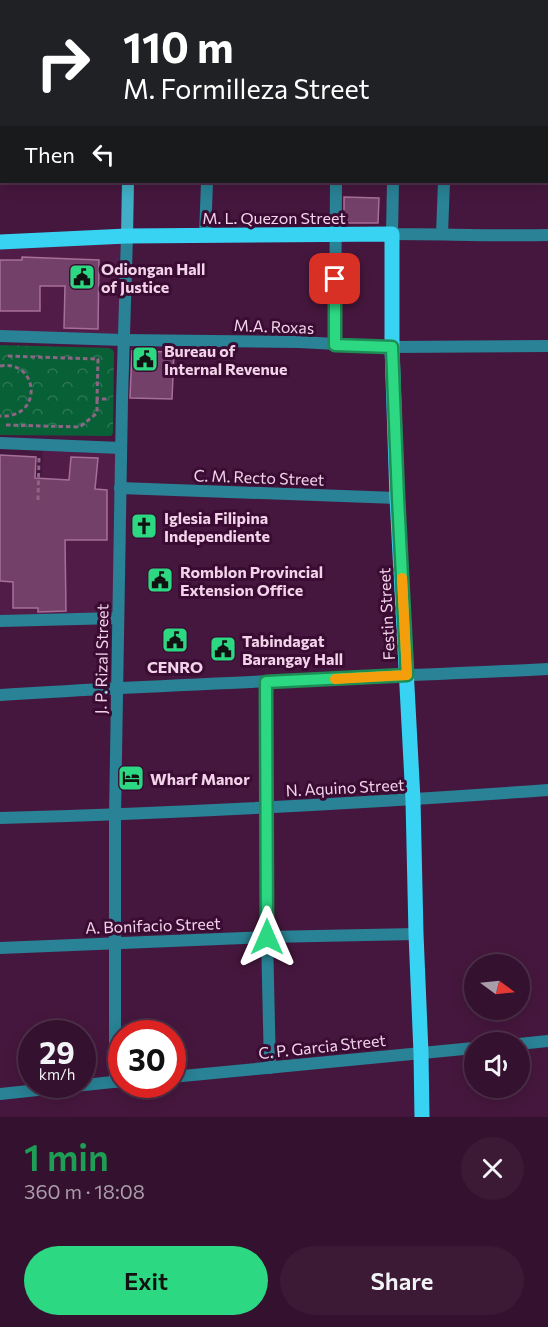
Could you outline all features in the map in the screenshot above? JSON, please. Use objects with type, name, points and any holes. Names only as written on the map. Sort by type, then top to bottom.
[{"type":"main road","name":"M. L. Quezon Street","points":[[0,242],[128,236],[392,234]]},
{"type":"main road","name":"Festin Street","points":[[392,234],[392,347],[413,800],[422,1117]]},
{"type":"street","points":[[128,183],[128,236]]},
{"type":"street","points":[[205,235],[207,183]]},
{"type":"street","points":[[335,345],[336,183]]},
{"type":"street","name":"Festin Street","points":[[392,234],[393,183]]},
{"type":"street","points":[[442,234],[444,183]]},
{"type":"street","name":"M. L. Quezon Street","points":[[392,234],[548,235]]},
{"type":"street","name":"J. P. Rizal Street","points":[[116,1020],[115,815],[123,340],[128,236]]},
{"type":"street","name":"M.A. Roxas","points":[[0,336],[299,342],[392,347],[548,346]]},
{"type":"street","points":[[0,443],[121,448]]},
{"type":"street","name":"C. M. Recto Street","points":[[120,488],[398,498]]},
{"type":"street","points":[[0,621],[118,618]]},
{"type":"street","points":[[0,695],[117,687],[548,669]]},
{"type":"street","points":[[266,682],[270,1068]]},
{"type":"street","name":"N. Aquino Street","points":[[0,818],[266,808],[548,790]]},
{"type":"street","name":"A. Bonifacio Street","points":[[0,948],[267,937],[416,934]]},
{"type":"street","points":[[530,1043],[548,1041]]},
{"type":"street","name":"C. P. Garcia Street","points":[[186,1076],[464,1049]]},
{"type":"street","points":[[0,1094],[108,1083]]},
{"type":"path","points":[[6,425],[80,427],[97,414],[98,359],[8,356]]},
{"type":"path","points":[[0,366],[21,369],[31,384],[32,393],[24,409],[8,417],[0,416]]},
{"type":"path","points":[[97,399],[122,400]]},
{"type":"path","points":[[38,500],[40,445]]},
{"type":"shaded area","points":[[127,236],[123,340],[0,336],[0,242]]},
{"type":"shaded area","points":[[43,445],[121,448],[118,618],[0,621],[0,548],[41,501]]},
{"type":"green space","points":[[0,345],[109,348],[113,350],[113,433],[111,436],[0,435]]},
{"type":"building","points":[[344,197],[379,198],[378,223],[344,223]]},
{"type":"building","points":[[22,257],[99,260],[98,329],[64,328],[65,286],[40,286],[40,311],[0,311],[0,260],[22,260]]},
{"type":"building","points":[[132,351],[174,352],[172,399],[130,398]]},
{"type":"building","points":[[0,455],[36,457],[35,478],[69,480],[71,457],[98,458],[95,489],[107,490],[107,540],[65,540],[66,611],[38,612],[38,608],[13,608],[13,582],[0,581]]},
{"type":"slow traffic","points":[[335,679],[407,675],[402,578]]},
{"type":"place","name":"Odiongan Hall of Justice","points":[[82,277]]},
{"type":"place","name":"Bureau of Internal Revenue","points":[[145,359]]},
{"type":"place","name":"Iglesia Filipina Independiente","points":[[144,526]]},
{"type":"place","name":"Romblon Provincial Extension Office","points":[[160,580]]},
{"type":"place","name":"CENRO","points":[[175,640]]},
{"type":"place","name":"Tabindagat Barangay Hall","points":[[223,649]]},
{"type":"place","name":"Wharf Manor","points":[[131,778]]},
{"type":"route","points":[[267,937],[266,682],[407,675],[392,347],[335,345],[335,279]]}]
